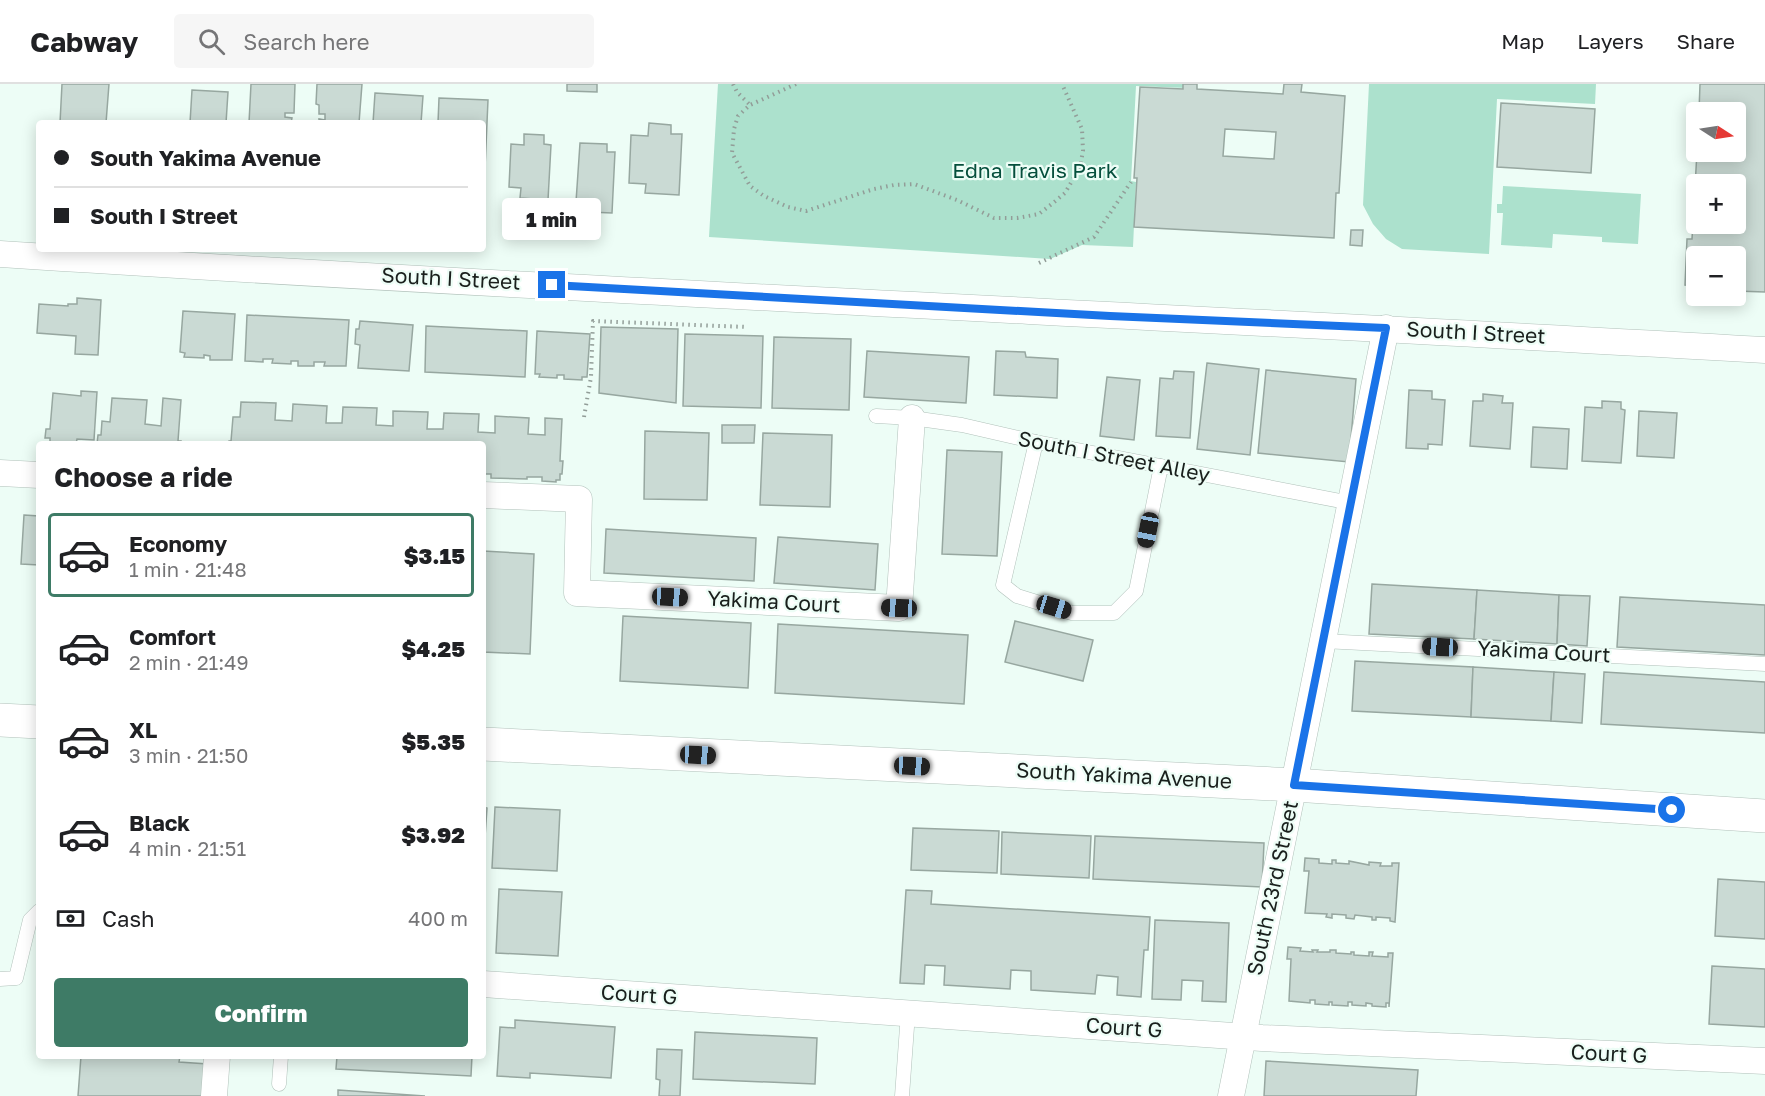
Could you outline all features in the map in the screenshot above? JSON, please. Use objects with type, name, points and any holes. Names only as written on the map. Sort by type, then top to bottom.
[{"type":"main road","points":[[0,720],[36,722]]},
{"type":"main road","name":"South Yakima Avenue","points":[[486,744],[1294,785],[1765,816]]},
{"type":"street","name":"South I Street","points":[[0,254],[1087,315],[1386,328],[1765,350]]},
{"type":"street","name":"South 23rd Street","points":[[1231,1096],[1386,328]]},
{"type":"street","name":"Yakima Court","points":[[486,495],[579,499],[578,593],[899,608],[912,418]]},
{"type":"street","points":[[0,473],[36,475]]},
{"type":"street","name":"Court G","points":[[486,984],[1242,1036],[1765,1061]]},
{"type":"street","points":[[214,1096],[217,1059]]},
{"type":"lane","name":"South I Street Alley","points":[[876,416],[962,425],[1036,442],[1351,503]]},
{"type":"lane","points":[[1036,442],[1004,585],[1017,596],[1072,613],[1114,613],[1136,591],[1161,466]]},
{"type":"lane","name":"Yakima Court","points":[[1323,640],[1765,664]]},
{"type":"lane","points":[[0,979],[16,978],[30,920],[36,914]]},
{"type":"lane","points":[[902,1096],[908,1013]]},
{"type":"lane","points":[[279,1084],[281,1059]]},
{"type":"path","points":[[733,84],[737,92],[750,105]]},
{"type":"path","points":[[796,84],[750,105],[738,116],[734,129],[732,153],[750,186],[764,196],[788,207],[806,211],[874,189],[914,184],[957,200],[994,218],[1017,218],[1040,214],[1065,193],[1080,167],[1083,151],[1082,129],[1062,84]]},
{"type":"path","points":[[1039,263],[1094,237],[1131,182]]},
{"type":"path","points":[[584,417],[591,377],[593,321],[747,327]]},
{"type":"green space","name":"Edna Travis Park","points":[[718,84],[1187,84],[1187,88],[1136,86],[1131,181],[1136,182],[1133,247],[1082,245],[1050,259],[709,237]]},
{"type":"green space","points":[[1369,84],[1596,84],[1595,104],[1497,99],[1489,254],[1402,249],[1386,239],[1373,224],[1363,205]]},
{"type":"green space","points":[[1503,186],[1641,194],[1638,244],[1602,242],[1602,237],[1553,234],[1552,248],[1501,245],[1503,213],[1497,213],[1497,204],[1502,204]]},
{"type":"building","points":[[62,84],[109,84],[106,120],[60,120]]},
{"type":"building","points":[[251,84],[295,84],[294,113],[285,113],[285,117],[292,118],[292,120],[249,120]]},
{"type":"building","points":[[317,84],[362,84],[359,120],[325,120],[325,114],[319,114],[319,105],[316,104]]},
{"type":"building","points":[[567,84],[597,84],[597,92],[567,91]]},
{"type":"building","points":[[1183,84],[1197,84],[1197,89],[1283,94],[1284,84],[1302,84],[1301,92],[1345,96],[1334,238],[1134,227],[1137,178],[1134,178],[1140,87],[1183,89]],"holes":[[[1225,129],[1276,132],[1274,159],[1223,156]]]},
{"type":"building","points":[[1700,84],[1765,84],[1765,292],[1746,291],[1746,246],[1687,246],[1687,239],[1692,239],[1692,234],[1746,234],[1746,174],[1696,174],[1696,162],[1746,162],[1746,102],[1699,102]]},
{"type":"building","points":[[192,90],[228,92],[226,120],[190,120]]},
{"type":"building","points":[[375,93],[423,96],[421,120],[373,120]]},
{"type":"building","points":[[439,98],[488,100],[486,145],[486,120],[438,120]]},
{"type":"building","points":[[1501,103],[1595,109],[1591,173],[1497,167]]},
{"type":"building","points":[[649,123],[671,125],[671,134],[682,134],[679,195],[645,193],[646,184],[629,183],[631,135],[648,136]]},
{"type":"building","points":[[524,134],[544,135],[544,144],[551,145],[548,200],[520,198],[521,188],[509,187],[511,144],[524,145]]},
{"type":"building","points":[[580,143],[607,144],[607,152],[615,152],[612,213],[589,212],[589,203],[576,202]]},
{"type":"building","points":[[1351,230],[1363,230],[1362,246],[1350,245]]},
{"type":"building","points":[[77,298],[101,300],[98,355],[75,354],[76,336],[37,333],[39,304],[68,306],[68,304],[77,304]]},
{"type":"building","points":[[183,311],[235,314],[232,360],[210,360],[210,356],[204,355],[204,358],[184,357],[185,353],[180,352]]},
{"type":"building","points":[[247,315],[349,320],[346,366],[324,366],[325,362],[314,362],[314,366],[298,366],[298,361],[291,361],[291,364],[272,363],[273,359],[263,359],[263,362],[245,361]]},
{"type":"building","points":[[360,321],[413,325],[409,371],[358,368],[360,345],[355,344],[356,329],[359,329]]},
{"type":"building","points":[[426,326],[527,331],[525,377],[425,372]]},
{"type":"building","points":[[601,327],[678,329],[676,403],[599,393]]},
{"type":"building","points":[[537,331],[590,334],[587,377],[582,377],[582,380],[564,379],[564,375],[557,375],[557,378],[539,377],[540,374],[535,374]]},
{"type":"building","points":[[685,334],[763,336],[761,408],[683,406]]},
{"type":"building","points":[[774,337],[851,339],[849,410],[772,408]]},
{"type":"building","points":[[867,351],[969,357],[966,403],[864,397]]},
{"type":"building","points":[[996,351],[1025,352],[1026,357],[1058,359],[1057,398],[994,395]]},
{"type":"building","points":[[1207,363],[1259,369],[1250,455],[1197,449]]},
{"type":"building","points":[[1266,370],[1356,379],[1349,462],[1258,453]]},
{"type":"building","points":[[1174,371],[1194,372],[1190,438],[1156,436],[1160,378],[1173,379]]},
{"type":"building","points":[[1107,377],[1140,380],[1134,440],[1100,436]]},
{"type":"building","points":[[1409,390],[1432,391],[1432,399],[1445,400],[1442,445],[1428,444],[1428,449],[1406,448]]},
{"type":"building","points":[[81,391],[97,392],[94,440],[50,441],[50,438],[45,438],[46,429],[50,429],[53,393],[81,396]]},
{"type":"building","points":[[1483,394],[1503,396],[1502,403],[1513,403],[1510,449],[1470,446],[1473,401],[1483,401]]},
{"type":"building","points":[[112,398],[147,400],[145,424],[161,426],[163,398],[181,400],[178,441],[97,441],[98,435],[101,435],[102,421],[110,422]]},
{"type":"building","points":[[1602,401],[1621,402],[1621,409],[1625,410],[1621,463],[1582,461],[1585,407],[1602,408]]},
{"type":"building","points":[[241,402],[276,403],[275,420],[292,421],[293,404],[327,406],[326,423],[342,423],[343,407],[377,408],[376,425],[393,426],[393,411],[428,412],[427,429],[443,429],[444,413],[479,414],[478,432],[495,433],[495,416],[529,418],[528,434],[545,435],[545,418],[562,419],[560,461],[563,461],[562,474],[560,474],[560,480],[556,482],[542,481],[542,477],[491,478],[491,474],[486,474],[486,441],[231,441],[233,417],[240,417]]},
{"type":"building","points":[[1639,411],[1677,413],[1674,458],[1637,456]]},
{"type":"building","points":[[722,425],[755,425],[754,443],[722,443]]},
{"type":"building","points":[[1533,427],[1569,429],[1567,469],[1531,467]]},
{"type":"building","points":[[645,431],[709,433],[707,500],[644,499]]},
{"type":"building","points":[[763,433],[832,435],[830,507],[760,505]]},
{"type":"building","points":[[947,450],[1002,452],[997,556],[942,554]]},
{"type":"building","points":[[24,515],[36,516],[36,565],[21,564]]},
{"type":"building","points":[[606,529],[756,538],[754,581],[604,573]]},
{"type":"building","points":[[778,537],[878,544],[875,590],[774,583]]},
{"type":"building","points":[[486,551],[534,554],[530,654],[486,652]]},
{"type":"building","points":[[1372,584],[1477,590],[1474,639],[1369,634]]},
{"type":"building","points":[[1477,590],[1559,595],[1557,644],[1474,639]]},
{"type":"building","points":[[1559,595],[1590,596],[1587,646],[1557,644]]},
{"type":"building","points":[[1620,597],[1765,605],[1765,655],[1617,647]]},
{"type":"building","points":[[623,616],[751,623],[748,688],[620,681]]},
{"type":"building","points":[[1015,621],[1093,640],[1083,681],[1005,662]]},
{"type":"building","points":[[778,624],[968,635],[964,704],[775,693]]},
{"type":"building","points":[[1355,661],[1473,667],[1471,717],[1352,711]]},
{"type":"building","points":[[1473,667],[1554,672],[1551,721],[1471,717]]},
{"type":"building","points":[[1554,672],[1585,674],[1582,723],[1551,721]]},
{"type":"building","points":[[1604,672],[1765,682],[1765,733],[1601,724]]},
{"type":"building","points":[[495,807],[560,810],[557,871],[492,868]]},
{"type":"building","points":[[913,828],[999,831],[997,873],[911,870]]},
{"type":"building","points":[[1002,832],[1091,836],[1089,878],[1001,874]]},
{"type":"building","points":[[1095,836],[1264,843],[1262,887],[1093,879]]},
{"type":"building","points":[[1305,858],[1319,859],[1319,863],[1332,864],[1332,860],[1336,860],[1336,863],[1349,864],[1349,861],[1369,865],[1369,862],[1381,863],[1380,866],[1392,866],[1392,863],[1399,863],[1395,922],[1390,921],[1390,918],[1376,917],[1376,920],[1372,920],[1372,917],[1355,915],[1354,919],[1346,918],[1346,915],[1332,914],[1332,918],[1326,917],[1327,914],[1305,913],[1309,871],[1304,871]]},
{"type":"building","points":[[1718,879],[1765,882],[1765,939],[1715,936]]},
{"type":"building","points":[[499,889],[562,892],[558,956],[496,953]]},
{"type":"building","points":[[906,890],[932,891],[931,904],[1150,917],[1148,950],[1144,950],[1141,997],[1117,995],[1118,977],[1097,975],[1095,994],[1031,990],[1031,971],[1011,970],[1010,989],[944,985],[945,966],[925,965],[924,984],[900,983]]},
{"type":"building","points":[[1155,920],[1229,923],[1226,1002],[1202,1001],[1203,981],[1182,980],[1181,1000],[1152,999]]},
{"type":"building","points":[[1288,947],[1301,948],[1300,951],[1330,952],[1330,950],[1336,950],[1336,953],[1351,954],[1354,952],[1354,955],[1369,956],[1369,952],[1373,952],[1372,956],[1388,957],[1388,953],[1393,953],[1389,1007],[1389,1003],[1386,1003],[1386,1007],[1366,1003],[1366,1006],[1352,1005],[1352,1002],[1348,1002],[1348,1006],[1332,1005],[1332,1002],[1329,1002],[1329,1005],[1315,1004],[1315,1000],[1310,1000],[1310,1003],[1289,1001],[1291,959],[1287,959]]},
{"type":"building","points":[[1712,966],[1765,969],[1765,1027],[1709,1024]]},
{"type":"building","points":[[515,1020],[615,1027],[611,1078],[530,1073],[530,1078],[497,1076],[500,1027],[515,1028]]},
{"type":"building","points":[[695,1032],[817,1038],[815,1084],[693,1079]]},
{"type":"building","points":[[657,1049],[682,1050],[680,1096],[659,1096],[660,1080],[656,1079]]},
{"type":"building","points":[[81,1059],[180,1059],[179,1062],[208,1064],[205,1096],[78,1096]]},
{"type":"building","points":[[337,1059],[472,1059],[471,1076],[336,1069]]},
{"type":"building","points":[[1266,1061],[1418,1070],[1416,1096],[1264,1096]]},
{"type":"building","points":[[338,1090],[425,1096],[338,1096]]},
{"type":"route","points":[[552,285],[1110,316],[1386,328],[1294,785],[1672,810]]}]
